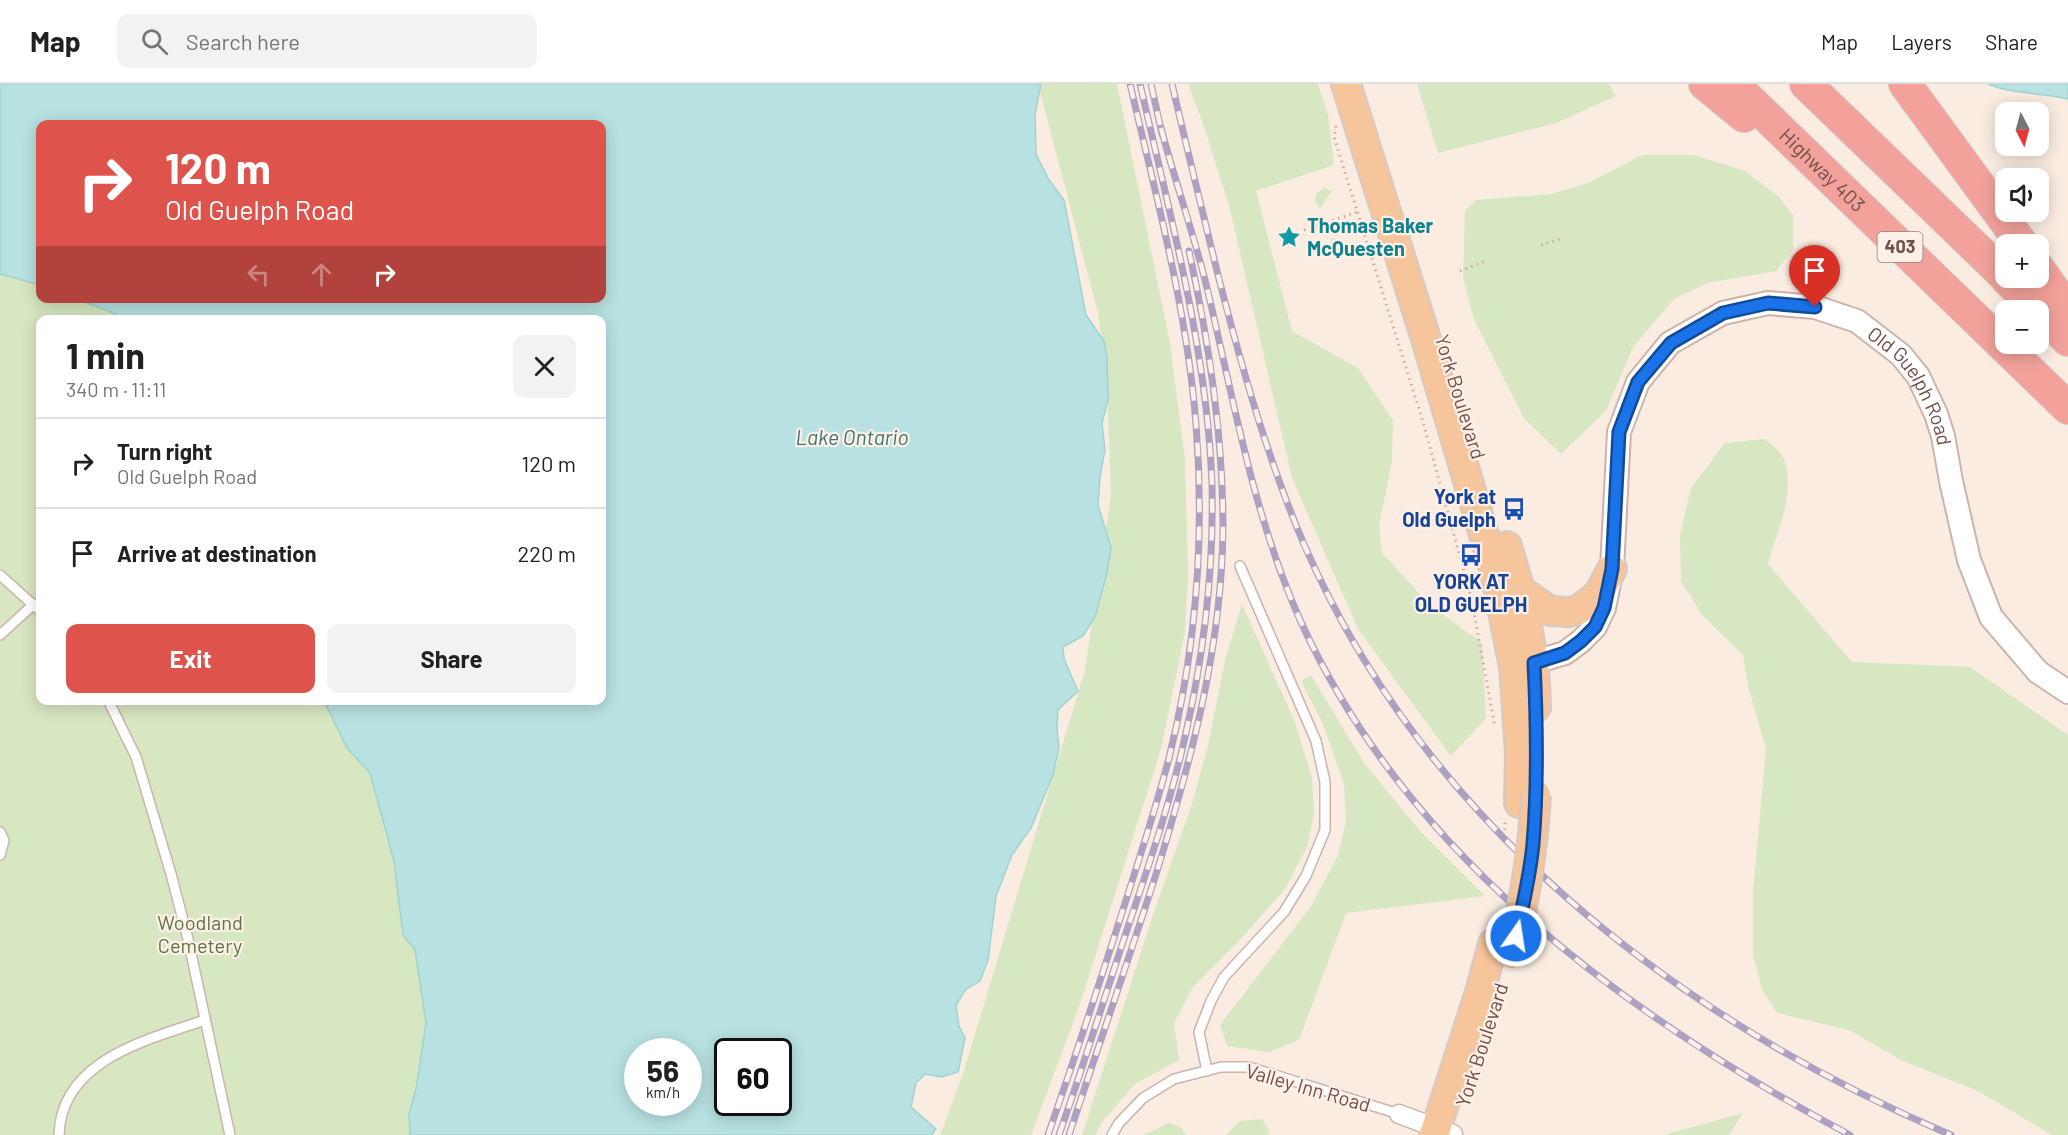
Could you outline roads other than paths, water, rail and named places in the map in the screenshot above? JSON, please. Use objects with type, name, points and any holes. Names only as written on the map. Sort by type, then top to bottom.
[{"type":"highway","points":[[1705,84],[1731,104],[1822,188],[1951,297]]},
{"type":"highway","name":"Highway 403","points":[[1733,84],[2068,408]]},
{"type":"highway","name":"403","points":[[1806,84],[1995,266]]},
{"type":"highway","points":[[1905,84],[2015,234]]},
{"type":"highway","points":[[2049,283],[2068,310]]},
{"type":"highway","name":"403","points":[[2017,288],[2068,340]]},
{"type":"main road","name":"York Boulevard","points":[[1346,84],[1524,665]]},
{"type":"main road","name":"York Boulevard","points":[[1360,84],[1520,590],[1524,665],[1520,805],[1503,949],[1480,992],[1444,1133]]},
{"type":"main road","points":[[1520,590],[1550,611],[1570,612],[1580,609],[1598,595],[1612,569]]},
{"type":"street","name":"Old Guelph Road","points":[[1524,665],[1565,653],[1595,627],[1604,608],[1612,569],[1619,432],[1638,382],[1671,343],[1723,313],[1768,303],[1815,307],[1857,321],[1901,355],[1918,376],[1936,414],[1943,436],[1969,560],[1991,617],[2038,672],[2068,692]]},
{"type":"street","name":"Valley Inn Road","points":[[1399,1114],[1444,1133]]},
{"type":"lane","points":[[1207,1071],[1199,1032],[1211,1001],[1224,977],[1284,912],[1306,876],[1325,830],[1325,782],[1316,741],[1240,566]]},
{"type":"lane","points":[[0,575],[36,607]]},
{"type":"lane","points":[[0,635],[36,609]]},
{"type":"lane","points":[[110,705],[136,757],[171,874],[230,1135]]},
{"type":"lane","points":[[0,832],[4,840],[0,855]]},
{"type":"lane","points":[[59,1135],[60,1118],[68,1096],[79,1081],[99,1064],[142,1041],[205,1020]]},
{"type":"lane","name":"Valley Inn Road","points":[[1112,1135],[1119,1123],[1143,1098],[1174,1079],[1221,1067],[1249,1067],[1399,1114]]},
{"type":"water","name":"Lake Ontario","points":[[0,84],[1041,84],[1035,114],[1036,154],[1049,180],[1064,200],[1086,315],[1104,341],[1107,357],[1108,400],[1102,423],[1105,450],[1098,505],[1111,547],[1107,573],[1095,617],[1083,636],[1063,647],[1064,659],[1078,691],[1058,710],[1059,748],[1053,775],[1031,828],[1012,855],[996,896],[988,960],[980,981],[966,989],[956,1005],[959,1026],[965,1038],[958,1072],[942,1077],[925,1074],[916,1083],[911,1107],[936,1129],[931,1135],[410,1135],[409,1114],[416,1089],[426,1023],[415,950],[403,935],[394,861],[370,773],[347,748],[326,705],[606,705],[606,315],[117,315],[88,303],[606,303],[606,120],[36,120],[36,284],[0,274]]},
{"type":"water","points":[[1988,84],[2068,84],[2068,99],[2007,90]]},
{"type":"railway","points":[[1048,1135],[1164,778],[1186,676],[1196,592],[1199,551],[1199,466],[1192,381],[1178,295],[1130,84]]},
{"type":"railway","points":[[1059,1135],[1172,788],[1198,674],[1209,580],[1212,484],[1203,383],[1175,233],[1140,84]]},
{"type":"railway","points":[[1151,84],[1162,134]]},
{"type":"railway","points":[[1172,84],[1237,346],[1256,412],[1290,510],[1303,542],[1354,643],[1416,737],[1488,822],[1569,900],[1657,970],[1750,1032],[1849,1087],[1951,1135]]},
{"type":"railway","points":[[1161,128],[1202,268],[1246,457],[1270,541],[1301,622],[1346,707],[1401,785],[1463,856],[1532,922],[1607,983],[1686,1038],[1767,1089],[1850,1135]]},
{"type":"railway","points":[[1069,1135],[1146,904],[1182,786],[1203,701],[1217,615],[1223,527],[1218,422],[1209,354],[1189,251]]},
{"type":"place","name":"Thomas Baker McQuesten","points":[[1289,237]]},
{"type":"place","name":"York at Old Guelph","points":[[1514,509]]},
{"type":"place","name":"YORK AT OLD GUELPH","points":[[1471,555]]},
{"type":"park label","name":"Woodland Cemetery","points":[[200,934]]}]
